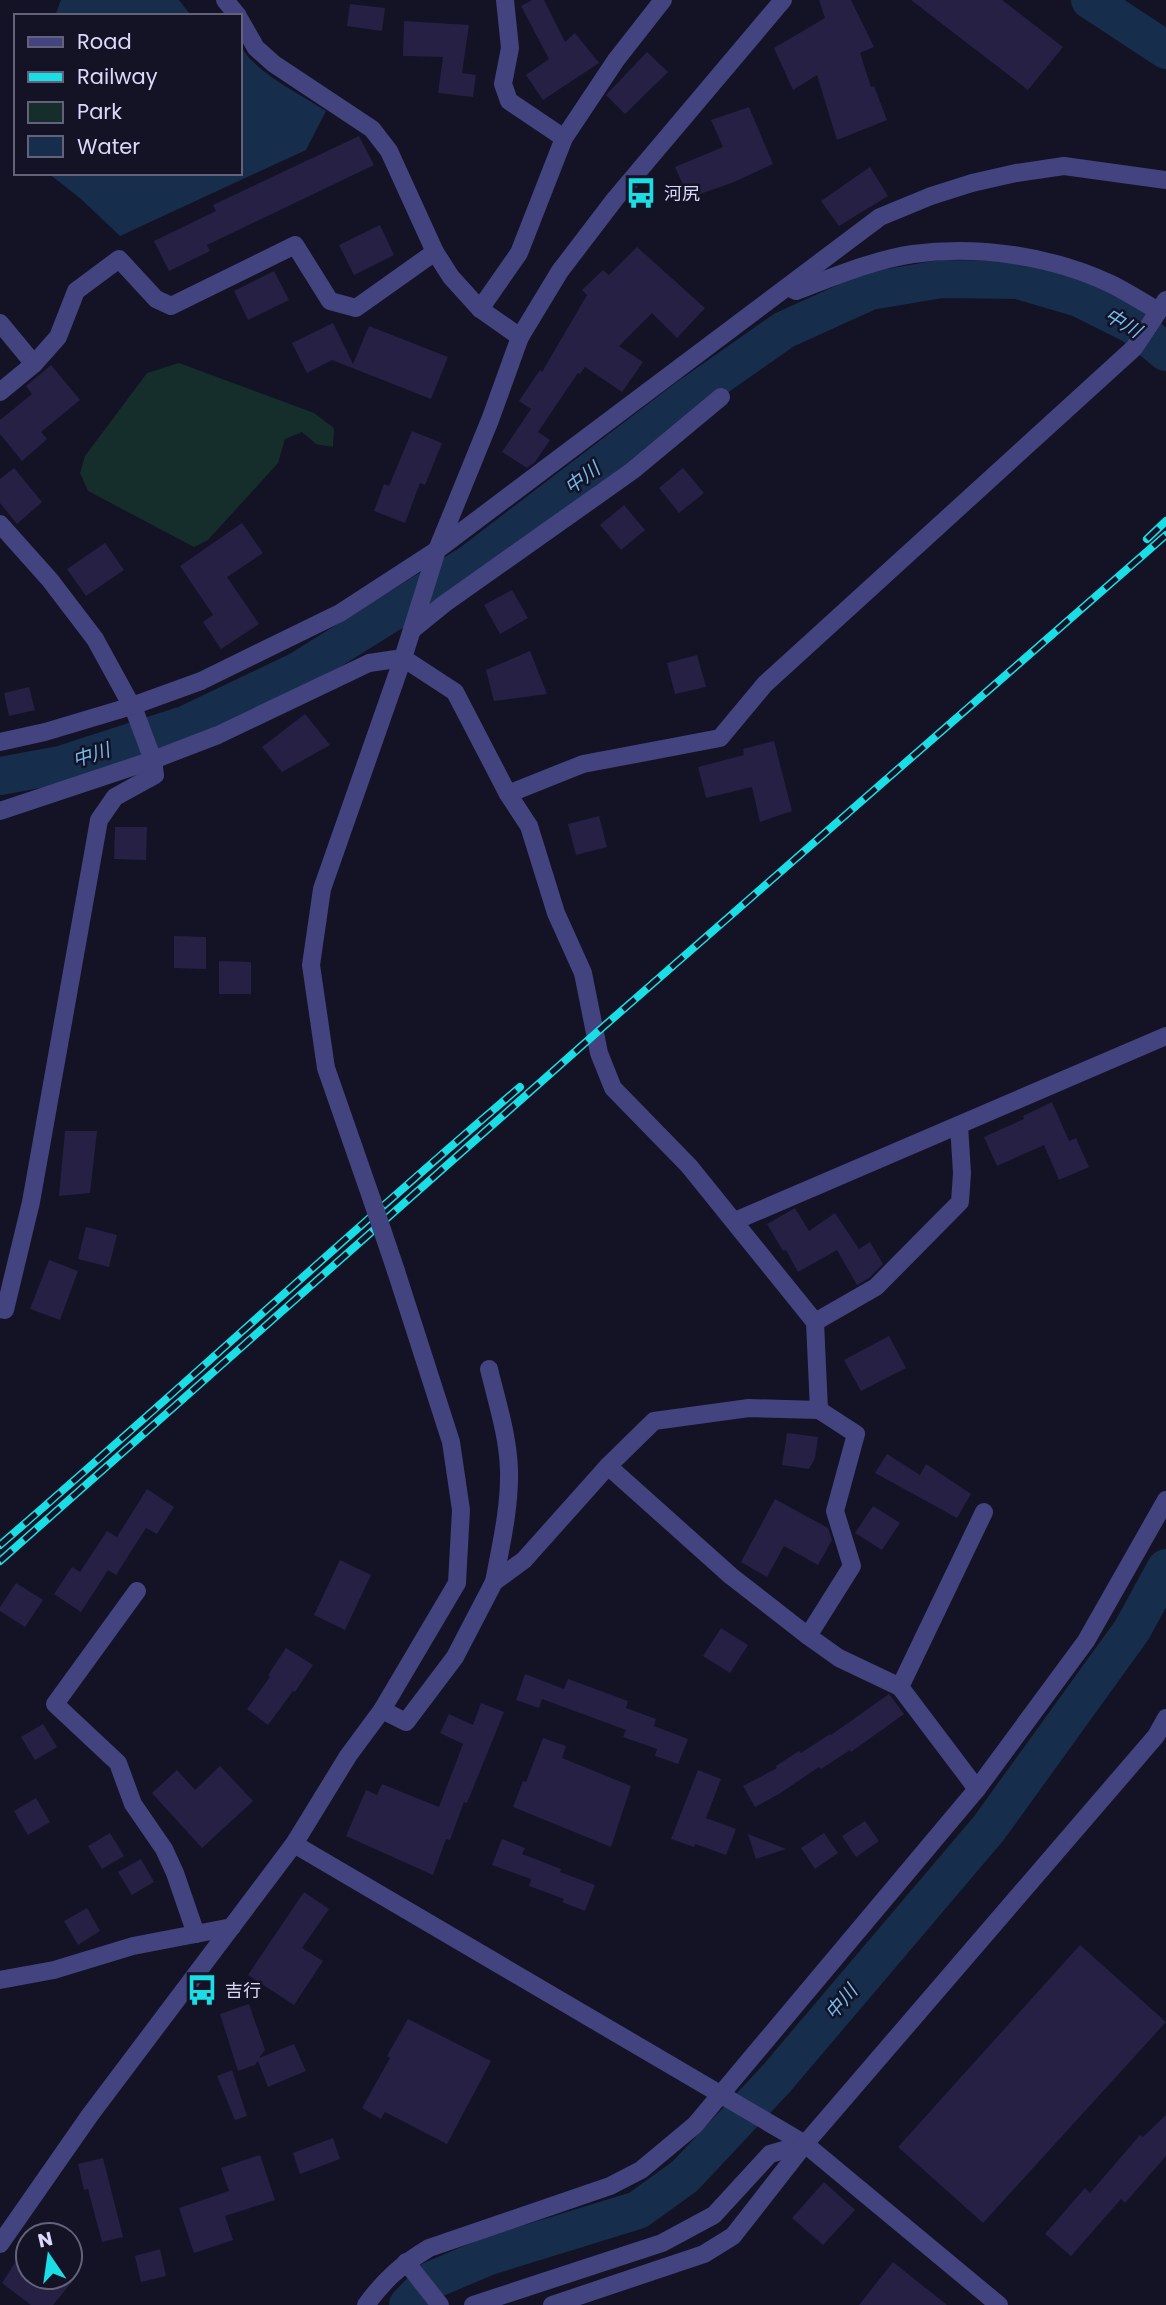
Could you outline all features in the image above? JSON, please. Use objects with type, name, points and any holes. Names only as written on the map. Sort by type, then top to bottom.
[{"type":"street","points":[[225,0],[236,14]]},
{"type":"street","points":[[505,0],[510,48],[503,84],[509,101],[564,138]]},
{"type":"street","points":[[480,309],[519,253],[564,138],[616,60],[663,0]]},
{"type":"street","points":[[0,2244],[90,2115],[294,1844],[348,1756],[382,1710],[457,1583],[461,1510],[451,1441],[326,1068],[311,965],[322,889],[403,658],[437,550],[490,420],[520,337],[560,271],[615,199],[783,0]]},
{"type":"street","points":[[242,23],[256,48],[265,56],[372,129],[389,151],[435,252],[451,277],[480,309],[520,337]]},
{"type":"street","points":[[0,742],[134,709],[201,681],[340,613],[437,550],[880,217],[931,195],[972,183],[1064,166],[1166,180]]},
{"type":"street","points":[[0,392],[34,363],[58,337],[76,291],[119,259],[156,299],[172,306],[295,245],[331,301],[356,308],[435,252]]},
{"type":"street","points":[[508,794],[583,764],[720,738],[765,684],[1134,348],[1159,309],[1079,272],[1046,261],[1005,254],[913,254],[867,265],[796,291],[788,287]]},
{"type":"street","points":[[0,323],[34,363]]},
{"type":"street","points":[[412,630],[444,604],[632,471],[721,397]]},
{"type":"street","points":[[0,524],[50,580],[95,639],[134,709],[155,775],[115,797],[99,820],[32,1202],[5,1310],[0,1308]]},
{"type":"street","points":[[0,811],[150,755],[219,735],[369,663],[403,658],[456,692],[508,794],[528,826],[556,913],[583,973],[599,1053],[613,1088],[689,1166],[815,1322],[819,1410]]},
{"type":"street","points":[[735,1221],[1166,1036]]},
{"type":"street","points":[[815,1322],[877,1287],[960,1202],[962,1173],[959,1125]]},
{"type":"street","points":[[382,1710],[406,1722],[455,1657],[494,1582],[506,1518],[509,1470],[501,1415],[489,1369]]},
{"type":"street","points":[[494,1582],[524,1560],[608,1466],[654,1421],[749,1408],[819,1410],[856,1434],[835,1511],[852,1566],[808,1636]]},
{"type":"street","points":[[608,1466],[731,1576],[808,1636],[839,1658],[900,1687],[977,1788]]},
{"type":"street","points":[[366,2305],[384,2280],[429,2248],[610,2186],[641,2170],[695,2125],[722,2097],[977,1788],[1086,1641],[1166,1500]]},
{"type":"street","points":[[900,1687],[984,1512]]},
{"type":"street","points":[[137,1591],[55,1704],[118,1763],[133,1804],[164,1849],[175,1873],[196,1934]]},
{"type":"street","points":[[552,2305],[704,2254],[733,2236],[805,2144],[1156,1736],[1166,1718]]},
{"type":"street","points":[[294,1844],[805,2144],[999,2305]]},
{"type":"street","points":[[0,1980],[54,1970],[133,1946],[232,1927]]},
{"type":"street","points":[[473,2305],[662,2243],[714,2214],[770,2154],[805,2144]]},
{"type":"street","points":[[408,2265],[440,2305]]},
{"type":"green space","points":[[179,363],[314,413],[334,428],[333,447],[316,444],[302,432],[285,439],[278,463],[208,540],[194,547],[88,491],[80,473],[85,456],[147,373]]},
{"type":"water","points":[[61,0],[179,0],[192,14],[56,14]]},
{"type":"water","points":[[242,48],[267,73],[326,111],[306,150],[120,236],[51,175],[242,175]]},
{"type":"building","points":[[532,0],[544,0],[565,42],[575,33],[599,63],[543,100],[526,75],[549,59],[521,6]]},
{"type":"building","points":[[819,0],[851,0],[874,47],[860,53],[871,87],[874,86],[887,120],[837,140],[817,75],[793,90],[774,48],[825,18]]},
{"type":"building","points":[[911,0],[1002,0],[1063,47],[1028,90]]},
{"type":"building","points":[[350,4],[385,8],[382,31],[347,26]]},
{"type":"building","points":[[404,21],[469,25],[462,73],[476,75],[473,97],[438,93],[443,57],[403,56]]},
{"type":"building","points":[[647,52],[668,72],[625,114],[606,95]]},
{"type":"building","points":[[749,107],[773,164],[689,198],[675,167],[723,147],[711,120]]},
{"type":"building","points":[[359,136],[374,165],[207,245],[210,251],[169,271],[154,241],[216,211],[213,205]]},
{"type":"building","points":[[870,167],[888,196],[839,226],[821,201]]},
{"type":"building","points":[[380,225],[394,255],[354,275],[339,245]]},
{"type":"building","points":[[637,247],[705,308],[677,338],[652,313],[619,346],[643,362],[622,392],[585,367],[578,373],[538,432],[550,440],[535,462],[527,468],[502,452],[531,409],[519,401],[540,370],[542,372],[587,295],[582,290],[603,270],[609,275]]},
{"type":"building","points":[[274,271],[289,300],[248,320],[234,291]]},
{"type":"building","points":[[333,323],[353,364],[369,326],[448,357],[431,399],[332,360],[307,373],[292,343]]},
{"type":"building","points":[[51,365],[80,400],[41,432],[47,439],[22,461],[0,434],[0,420],[32,394],[26,386]]},
{"type":"building","points":[[412,431],[442,443],[425,485],[420,483],[405,523],[374,511],[384,484],[389,486]]},
{"type":"building","points":[[14,468],[42,502],[17,524],[0,503],[0,479]]},
{"type":"building","points":[[683,468],[704,493],[679,513],[659,488]]},
{"type":"building","points":[[624,505],[645,530],[621,550],[600,525]]},
{"type":"building","points":[[242,523],[263,553],[227,577],[259,624],[221,649],[203,622],[213,615],[180,566]]},
{"type":"building","points":[[105,543],[124,570],[86,596],[67,569]]},
{"type":"building","points":[[512,590],[528,618],[500,634],[484,605]]},
{"type":"building","points":[[530,651],[547,694],[494,701],[486,670]]},
{"type":"building","points":[[697,655],[706,687],[675,694],[667,663]]},
{"type":"building","points":[[29,687],[35,710],[9,716],[4,693]]},
{"type":"building","points":[[305,714],[330,745],[282,772],[262,747]]},
{"type":"building","points":[[774,741],[792,811],[760,822],[752,787],[706,798],[698,767],[744,755],[743,749]]},
{"type":"building","points":[[599,816],[607,847],[576,855],[568,824]]},
{"type":"building","points":[[115,827],[147,827],[146,860],[114,859]]},
{"type":"building","points":[[174,936],[206,937],[206,969],[174,968]]},
{"type":"building","points":[[219,961],[251,962],[251,994],[219,994]]},
{"type":"building","points":[[1052,1102],[1069,1141],[1076,1138],[1089,1167],[1059,1180],[1044,1145],[997,1166],[984,1137],[1024,1119],[1023,1116]]},
{"type":"building","points":[[65,1131],[97,1131],[90,1193],[59,1196]]},
{"type":"building","points":[[795,1208],[809,1231],[835,1213],[859,1249],[870,1242],[883,1264],[857,1285],[837,1250],[798,1272],[767,1224]]},
{"type":"building","points":[[86,1227],[117,1235],[109,1267],[78,1259]]},
{"type":"building","points":[[49,1260],[78,1271],[60,1320],[30,1309]]},
{"type":"building","points":[[889,1336],[906,1368],[861,1391],[844,1360]]},
{"type":"building","points":[[787,1433],[818,1437],[815,1458],[809,1469],[782,1465]]},
{"type":"building","points":[[887,1454],[920,1475],[926,1464],[971,1494],[957,1518],[875,1473]]},
{"type":"building","points":[[147,1489],[174,1507],[157,1534],[146,1528],[116,1575],[108,1570],[81,1612],[54,1594],[72,1567],[80,1572],[107,1531],[117,1537]]},
{"type":"building","points":[[775,1499],[828,1528],[832,1540],[818,1565],[784,1546],[767,1577],[741,1562]]},
{"type":"building","points":[[873,1506],[900,1523],[882,1550],[855,1533]]},
{"type":"building","points":[[340,1560],[371,1575],[345,1630],[314,1615]]},
{"type":"building","points":[[16,1583],[43,1600],[25,1627],[0,1611]]},
{"type":"building","points":[[721,1628],[748,1645],[730,1673],[703,1656]]},
{"type":"building","points":[[286,1648],[313,1665],[268,1725],[247,1709],[270,1677],[268,1675]]},
{"type":"building","points":[[525,1674],[564,1689],[568,1679],[628,1701],[626,1708],[656,1719],[654,1726],[688,1739],[678,1764],[655,1756],[657,1749],[623,1737],[626,1730],[542,1699],[539,1708],[516,1700]]},
{"type":"building","points":[[889,1694],[904,1714],[851,1752],[850,1750],[821,1769],[819,1767],[755,1807],[743,1786],[777,1768],[776,1766],[799,1751],[801,1753],[831,1735]]},
{"type":"building","points":[[481,1703],[504,1712],[467,1803],[464,1802],[450,1840],[446,1839],[433,1875],[346,1836],[366,1790],[377,1795],[382,1784],[439,1807],[463,1744],[440,1733],[449,1714],[473,1725]]},
{"type":"building","points":[[43,1724],[57,1747],[35,1760],[21,1737]]},
{"type":"building","points":[[543,1738],[566,1746],[562,1758],[631,1786],[611,1847],[513,1807]]},
{"type":"building","points":[[220,1766],[253,1801],[202,1848],[152,1793],[177,1770],[195,1790]]},
{"type":"building","points":[[698,1770],[721,1779],[706,1818],[736,1829],[726,1855],[671,1839]]},
{"type":"building","points":[[36,1798],[50,1822],[28,1835],[14,1811]]},
{"type":"building","points":[[865,1821],[879,1841],[856,1857],[842,1836]]},
{"type":"building","points":[[110,1833],[124,1856],[102,1869],[88,1846]]},
{"type":"building","points":[[824,1833],[838,1853],[815,1869],[801,1848]]},
{"type":"building","points":[[748,1834],[786,1849],[756,1859]]},
{"type":"building","points":[[502,1839],[525,1848],[522,1854],[595,1885],[585,1911],[562,1902],[564,1899],[529,1886],[531,1879],[492,1865]]},
{"type":"building","points":[[141,1859],[154,1882],[132,1895],[118,1872]]},
{"type":"building","points":[[304,1892],[329,1909],[302,1948],[323,1961],[294,2005],[248,1975]]},
{"type":"building","points":[[87,1908],[100,1931],[78,1945],[64,1921]]},
{"type":"building","points":[[1080,1945],[1166,2022],[983,2223],[898,2147]]},
{"type":"building","points":[[249,2004],[265,2050],[259,2058],[294,2044],[306,2071],[268,2087],[258,2061],[255,2065],[238,2071],[220,2014]]},
{"type":"building","points":[[408,2019],[491,2061],[447,2144],[385,2112],[381,2119],[362,2108]]},
{"type":"building","points":[[232,2070],[247,2116],[235,2120],[217,2076]]},
{"type":"building","points":[[1166,2115],[1166,2156],[1125,2203],[1121,2199],[1071,2256],[1045,2234],[1085,2188],[1090,2193],[1140,2135],[1143,2137]]},
{"type":"building","points":[[333,2138],[340,2159],[300,2174],[293,2153]]},
{"type":"building","points":[[260,2155],[275,2200],[225,2216],[233,2240],[194,2253],[179,2208],[229,2191],[221,2168]]},
{"type":"building","points":[[103,2158],[123,2237],[102,2242],[88,2189],[84,2190],[78,2164]]},
{"type":"building","points":[[824,2182],[855,2210],[823,2245],[792,2218]]},
{"type":"building","points":[[160,2249],[166,2276],[141,2282],[135,2256]]},
{"type":"building","points":[[893,2262],[947,2305],[859,2305]]},
{"type":"building","points":[[14,2264],[14,2291],[64,2291],[53,2305],[31,2305],[2,2283]]},
{"type":"waterway","points":[[1090,0],[1166,50]]},
{"type":"waterway","name":"中川","points":[[0,776],[60,765],[187,724],[298,671],[471,563],[687,398],[784,330],[870,291],[941,279],[1018,280],[1079,298],[1133,325],[1166,352]]},
{"type":"waterway","name":"中川","points":[[408,2305],[432,2280],[489,2256],[638,2210],[685,2176],[776,2079],[989,1828],[1132,1630],[1166,1568]]},
{"type":"railway","points":[[1147,539],[1166,521]]},
{"type":"railway","points":[[0,1561],[595,1034],[1166,535]]},
{"type":"railway","points":[[0,1545],[520,1087]]},
{"type":"place","name":"河尻","points":[[641,193]]},
{"type":"place","name":"吉行","points":[[202,1990]]}]
